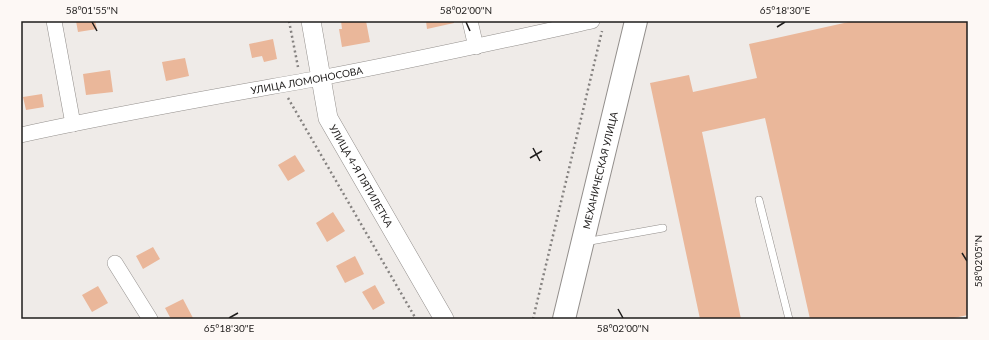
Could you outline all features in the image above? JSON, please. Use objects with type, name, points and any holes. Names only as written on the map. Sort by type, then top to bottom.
[{"type":"main road","name":"МЕХАНИЧЕСКАЯ УЛИЦА","points":[[564,319],[636,21]]},
{"type":"street","points":[[54,21],[73,124]]},
{"type":"street","name":"УЛИЦА 4-Я ПЯТИЛЕТКА","points":[[311,21],[328,118],[444,319]]},
{"type":"street","points":[[470,21],[476,47]]},
{"type":"street","name":"УЛИЦА ЛОМОНОСОВА","points":[[21,135],[597,25]]},
{"type":"street","points":[[115,263],[150,319]]},
{"type":"lane","points":[[759,200],[789,319]]},
{"type":"lane","points":[[583,242],[663,228]]},
{"type":"path","points":[[289,21],[298,67],[287,96],[416,319]]},
{"type":"path","points":[[533,319],[597,25]]},
{"type":"building","points":[[76,21],[95,21],[97,29],[78,32]]},
{"type":"building","points":[[341,21],[366,21],[370,42],[342,47],[339,29],[342,29]]},
{"type":"building","points":[[426,21],[454,21],[454,23],[427,29]]},
{"type":"building","points":[[853,21],[968,21],[968,315],[949,319],[810,319],[765,118],[702,132],[741,319],[700,319],[650,83],[689,75],[693,92],[757,78],[749,44]]},
{"type":"building","points":[[273,39],[277,59],[264,62],[262,56],[252,58],[249,44]]},
{"type":"building","points":[[185,58],[189,76],[166,81],[162,62]]},
{"type":"building","points":[[110,70],[113,92],[86,95],[83,74]]},
{"type":"building","points":[[42,94],[44,107],[26,110],[23,97]]},
{"type":"building","points":[[295,155],[305,171],[288,181],[278,165]]},
{"type":"building","points":[[333,212],[345,231],[327,242],[316,223]]},
{"type":"building","points":[[153,247],[160,259],[143,269],[136,256]]},
{"type":"building","points":[[355,256],[364,274],[345,283],[336,266]]},
{"type":"building","points":[[375,285],[385,303],[373,310],[362,292]]},
{"type":"building","points":[[98,286],[108,303],[92,312],[82,295]]},
{"type":"building","points":[[183,299],[193,318],[171,319],[165,308]]}]
